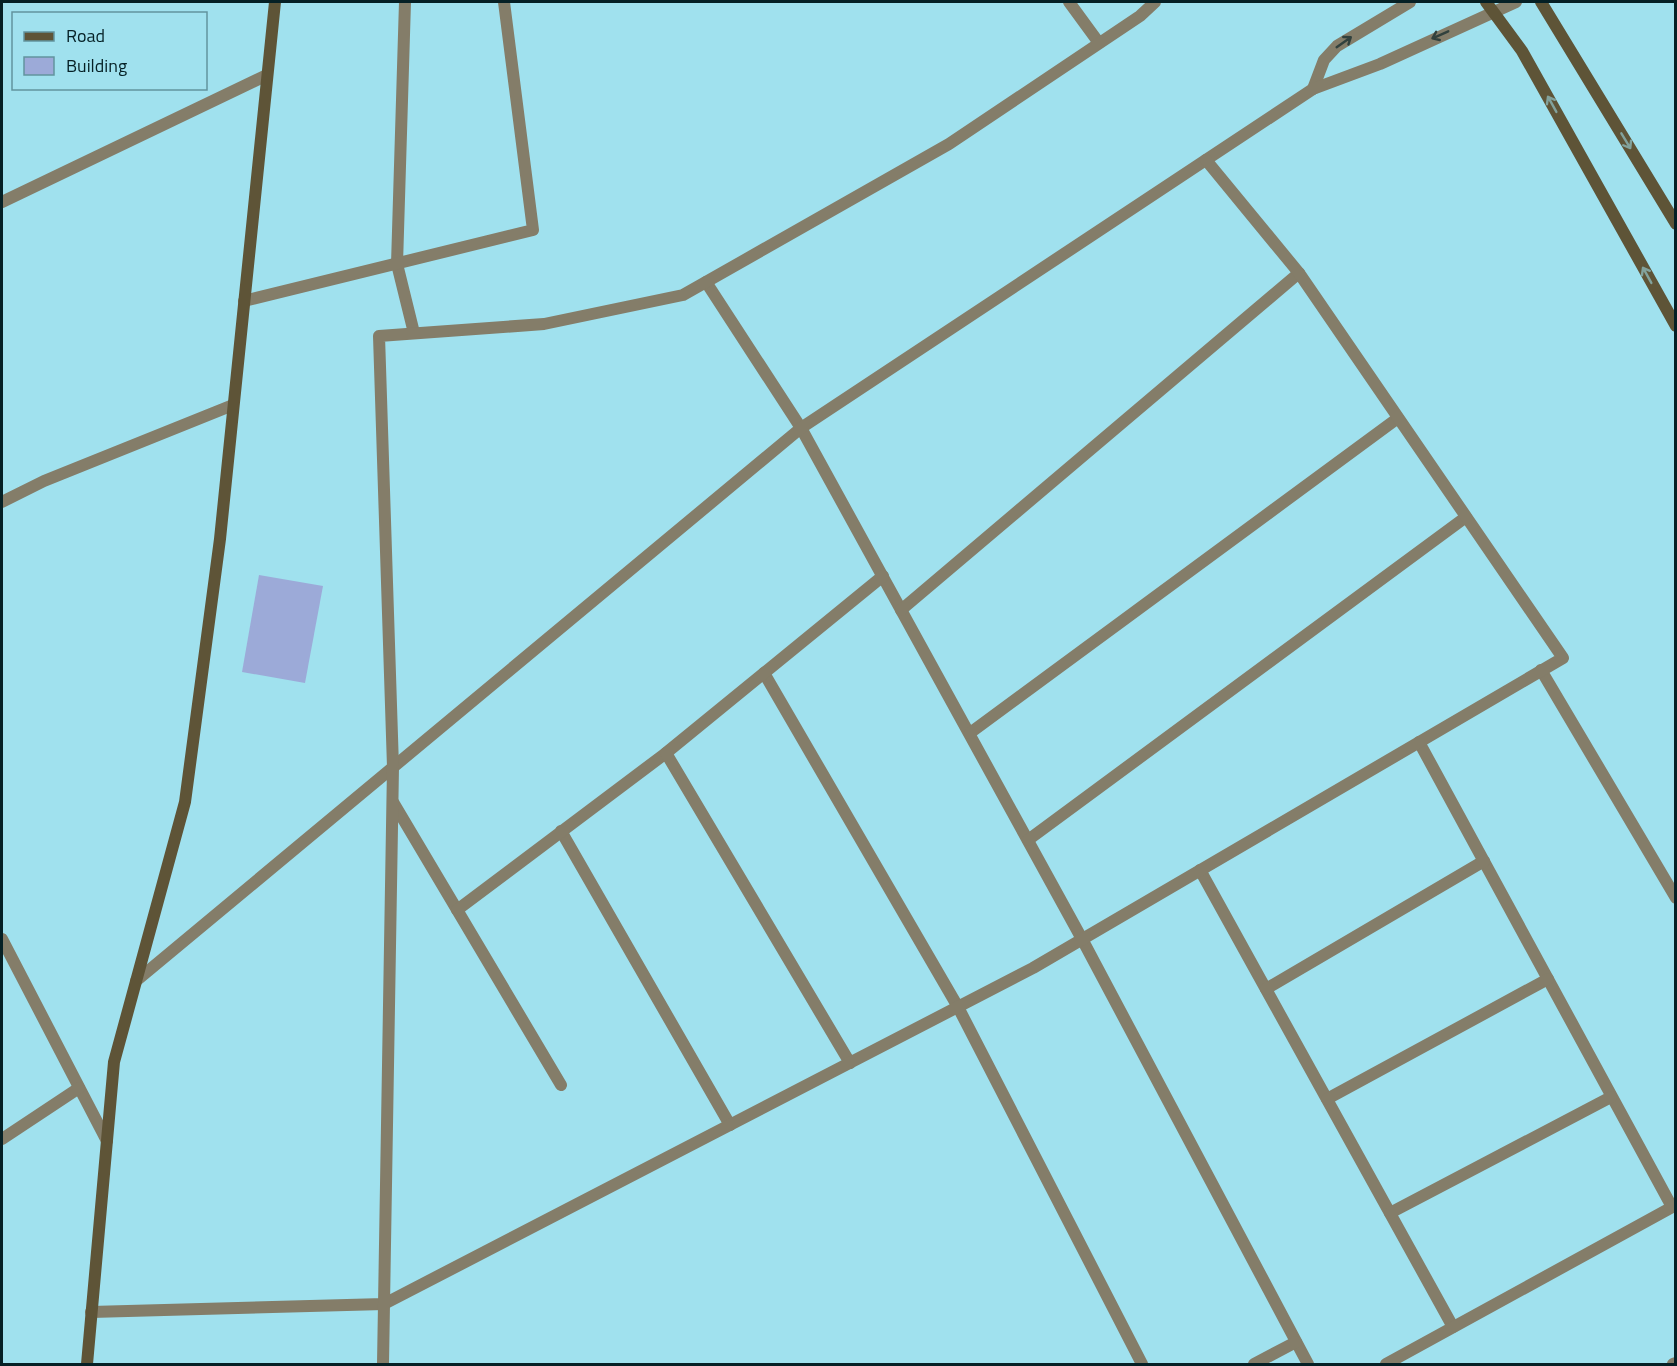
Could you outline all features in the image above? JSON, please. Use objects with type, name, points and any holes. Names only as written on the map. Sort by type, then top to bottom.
[{"type":"street","points":[[87,1365],[114,1062],[185,802],[220,539],[275,2]]},
{"type":"street","points":[[405,2],[396,264],[414,333]]},
{"type":"street","points":[[244,301],[533,230],[504,2]]},
{"type":"street","points":[[1069,2],[1099,43]]},
{"type":"street","points":[[383,1365],[393,767],[379,336],[544,324],[683,295],[949,144],[1140,16],[1155,2]]},
{"type":"street","points":[[1313,89],[1324,60],[1337,46],[1410,2]]},
{"type":"street","points":[[136,981],[801,428],[1313,89],[1372,67],[1490,7],[1516,2]]},
{"type":"street","points":[[1541,2],[1676,224]]},
{"type":"street","points":[[1490,7],[1522,51],[1676,326]]},
{"type":"street","points":[[2,202],[267,75]]},
{"type":"street","points":[[91,1312],[384,1304],[1034,968],[1563,658],[1299,273],[1206,160]]},
{"type":"street","points":[[902,610],[1299,273]]},
{"type":"street","points":[[705,282],[801,428],[1082,939],[1308,1365]]},
{"type":"street","points":[[2,502],[44,481],[233,405]]},
{"type":"street","points":[[970,734],[1398,418]]},
{"type":"street","points":[[1028,840],[1466,517]]},
{"type":"street","points":[[457,910],[666,753],[883,576]]},
{"type":"street","points":[[1541,670],[1676,898]]},
{"type":"street","points":[[764,673],[958,1007],[1142,1365]]},
{"type":"street","points":[[1386,1365],[1674,1206],[1611,1096],[1419,742]]},
{"type":"street","points":[[666,753],[850,1063]]},
{"type":"street","points":[[393,801],[561,1084]]},
{"type":"street","points":[[561,831],[730,1125]]},
{"type":"street","points":[[1266,988],[1484,861]]},
{"type":"street","points":[[1200,870],[1453,1327]]},
{"type":"street","points":[[2,939],[107,1141]]},
{"type":"street","points":[[1327,1099],[1548,979]]},
{"type":"street","points":[[2,1139],[79,1088]]},
{"type":"street","points":[[1390,1213],[1611,1096]]},
{"type":"street","points":[[1254,1365],[1296,1342]]},
{"type":"building","points":[[259,575],[323,586],[305,683],[242,672]]}]
